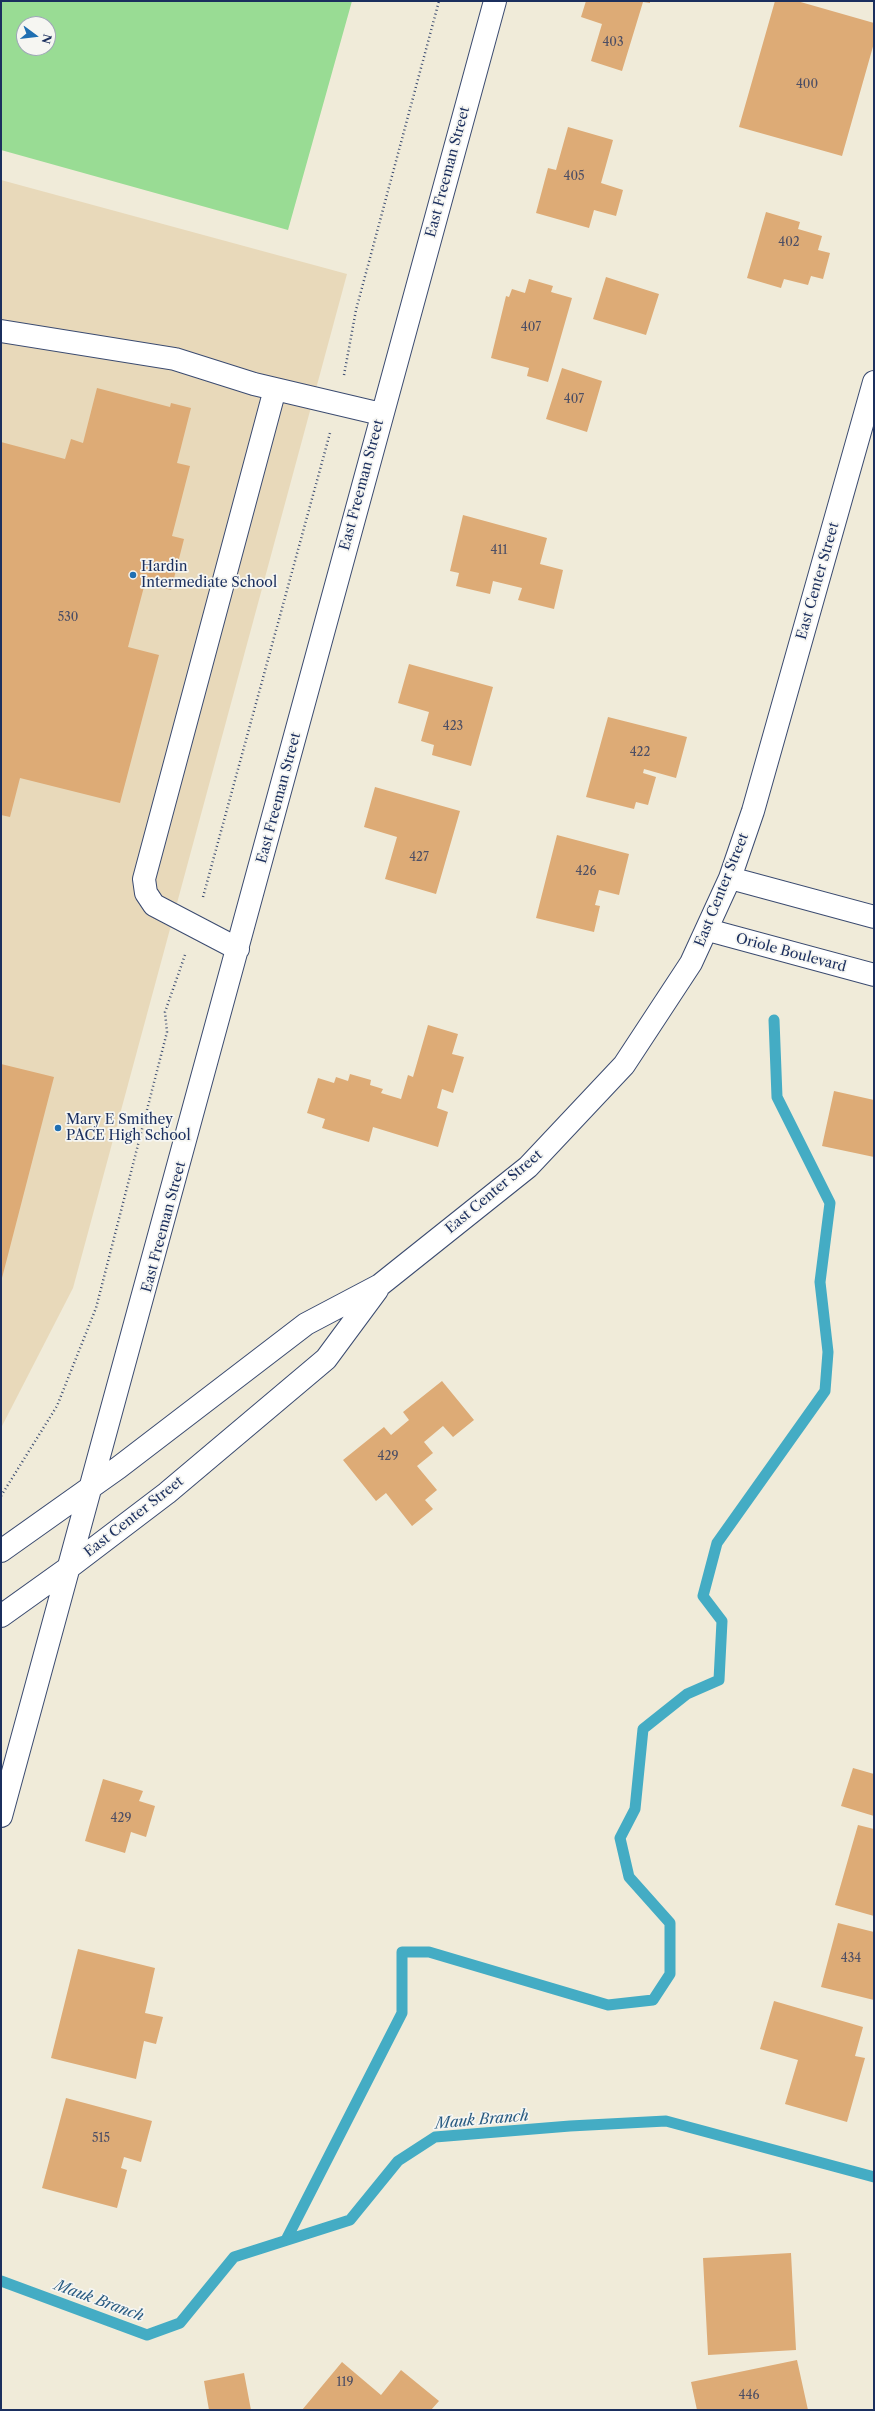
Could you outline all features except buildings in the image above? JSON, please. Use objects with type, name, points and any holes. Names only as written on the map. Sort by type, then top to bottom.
[{"type":"street","name":"East Freeman Street","points":[[71,1566],[381,414],[495,1]]},
{"type":"street","points":[[1,331],[175,359],[275,389],[381,414]]},
{"type":"street","name":"East Center Street","points":[[94,1485],[306,1324],[380,1285],[528,1167],[624,1065],[691,963],[708,930],[730,878],[753,811],[874,382]]},
{"type":"street","points":[[238,949],[154,905],[146,893],[144,879],[275,389]]},
{"type":"street","points":[[730,878],[874,917]]},
{"type":"street","name":"Oriole Boulevard","points":[[708,930],[874,975]]},
{"type":"street","name":"East Center Street","points":[[1,1816],[71,1566],[167,1493],[326,1359],[380,1285]]},
{"type":"street","points":[[1,1551],[94,1485]]},
{"type":"street","points":[[1,1616],[71,1566]]},
{"type":"path","points":[[1,1496],[57,1406],[96,1308],[167,1032],[165,1012],[195,926],[338,404],[356,310],[439,1]]},
{"type":"shaded area","name":"Hardin Intermediate School","points":[[1,180],[347,274],[73,1288],[1,1428]]},
{"type":"green space","points":[[1,1],[352,1],[288,230],[1,150]]},
{"type":"waterway","points":[[286,2240],[402,2013],[402,1952],[429,1952],[608,2005],[653,2000],[670,1974],[670,1923],[629,1877],[620,1838],[635,1809],[643,1729],[687,1694],[719,1680],[722,1621],[703,1596],[717,1543],[825,1391],[828,1352],[820,1282],[830,1203],[777,1097],[774,1020]]},
{"type":"waterway","name":"Mauk Branch","points":[[1,2281],[147,2335],[180,2323],[234,2257],[350,2220],[398,2161],[435,2137],[570,2126],[666,2121],[874,2177]]},
{"type":"place","name":"Hardin Intermediate School","points":[[133,575]]},
{"type":"place","name":"Mary E Smithey PACE High School","points":[[58,1128]]}]
